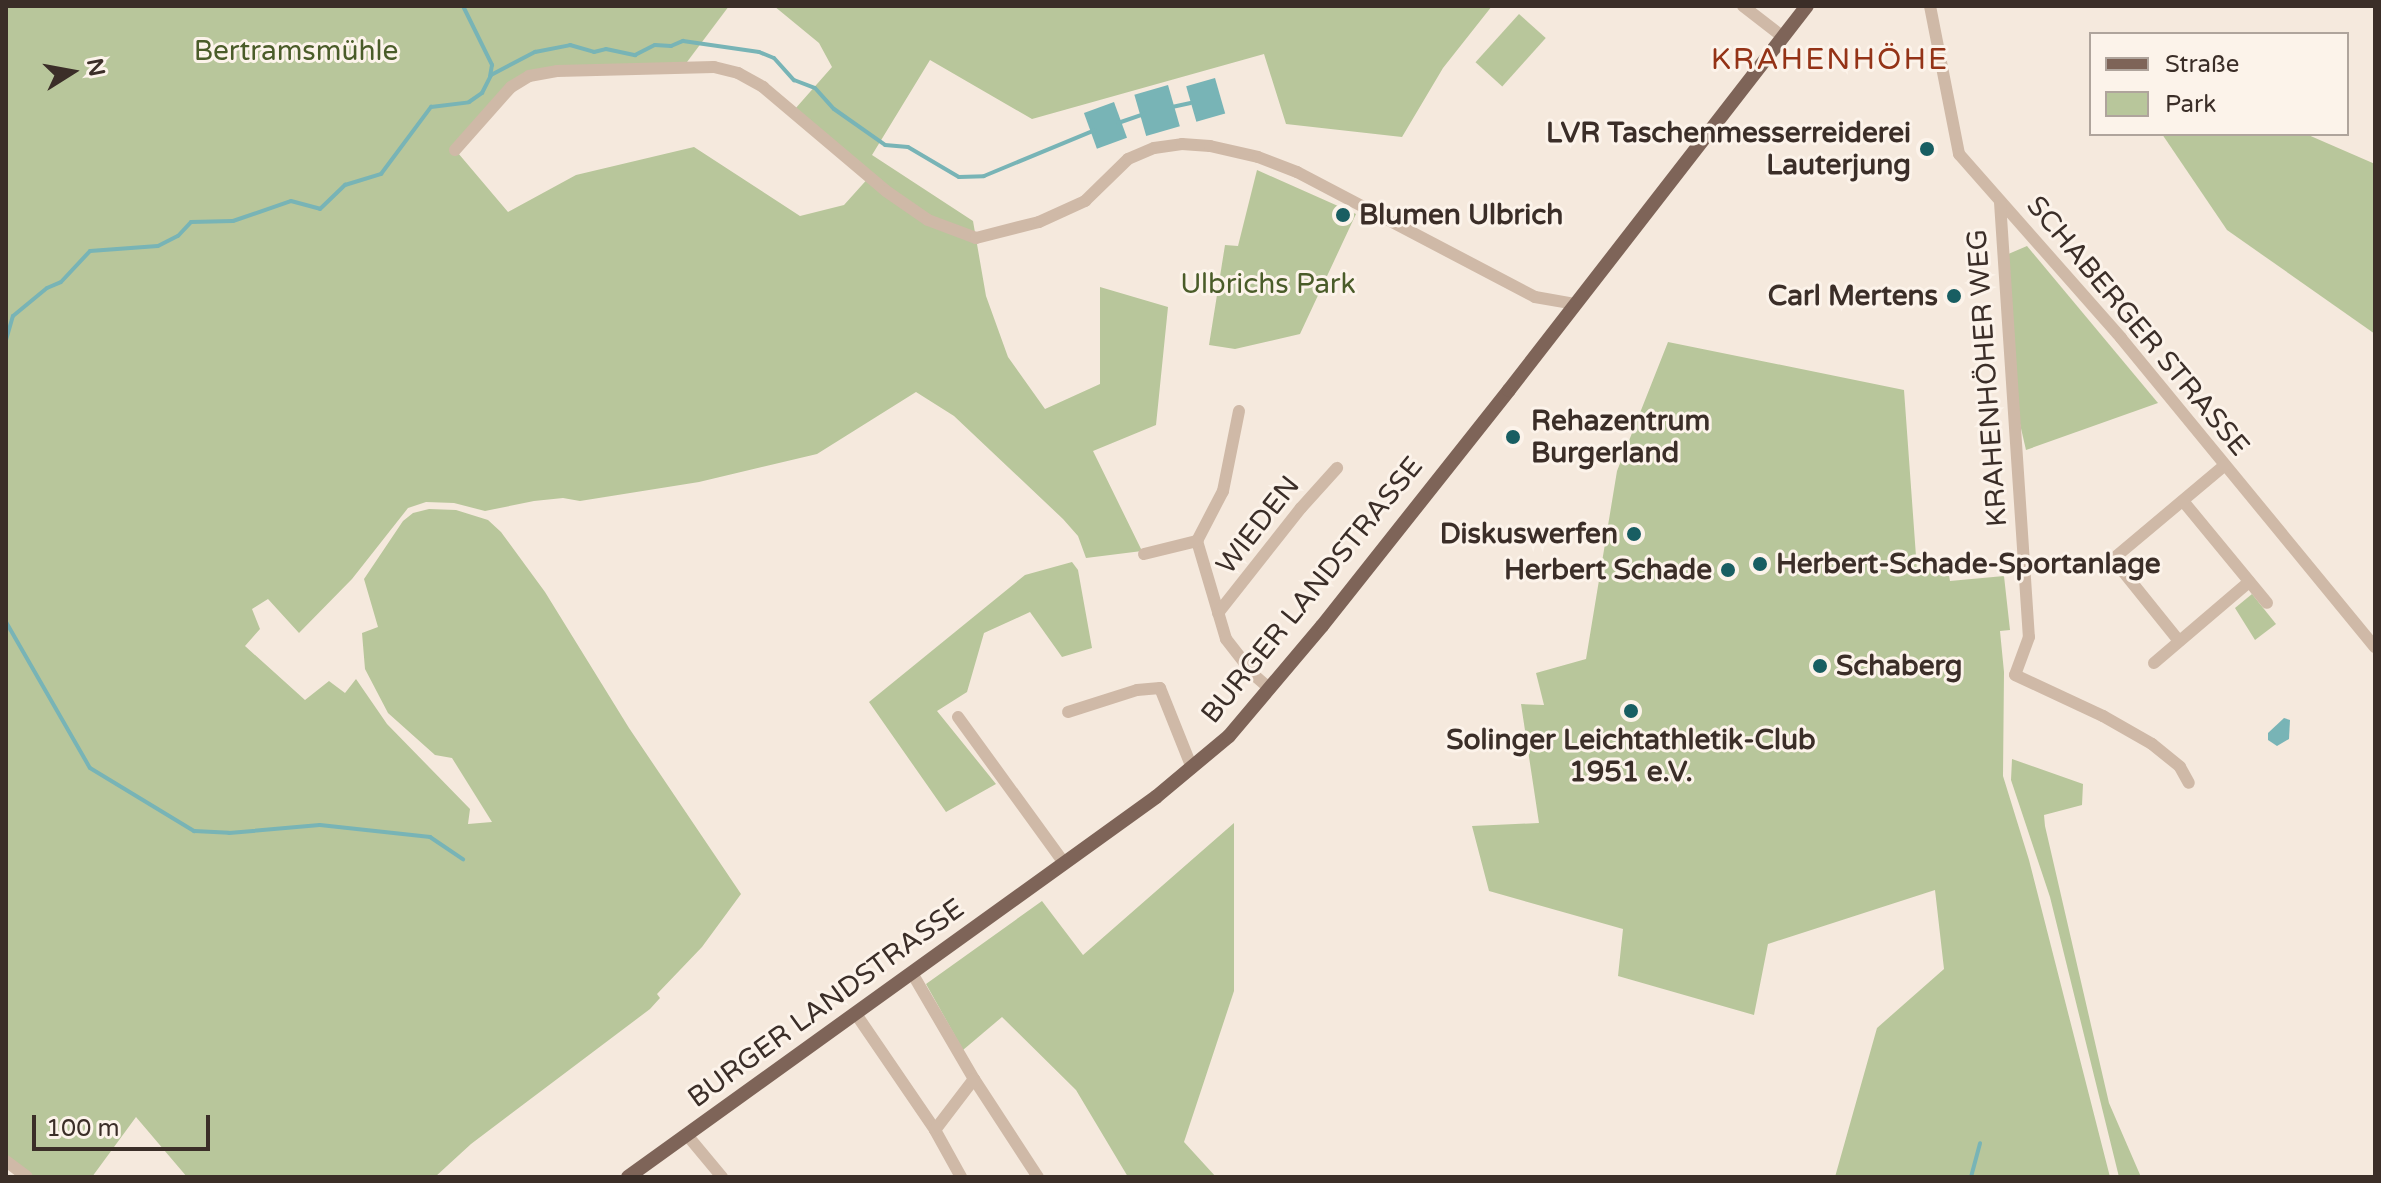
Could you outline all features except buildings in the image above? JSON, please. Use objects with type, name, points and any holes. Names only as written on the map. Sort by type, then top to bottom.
[{"type":"main road","name":"BURGER LANDSTRASSE","points":[[628,1177],[1064,863],[1192,768],[1229,736],[1270,689],[1807,6]]},
{"type":"street","points":[[1743,6],[1783,37]]},
{"type":"street","name":"SCHABERGER STRASSE","points":[[1930,6],[1956,147],[2000,202],[2112,328],[2375,647]]},
{"type":"street","points":[[455,150],[511,87],[529,76],[557,71],[714,67],[738,73],[763,87],[886,191],[928,220],[976,238],[1039,222],[1085,201],[1128,159],[1154,148],[1182,144],[1210,146],[1258,157],[1297,172],[1535,297],[1574,304]]},
{"type":"street","name":"KRAHENHÖHER WEG","points":[[2000,202],[2029,637],[2015,675],[2103,716],[2152,744],[2180,767],[2189,783]]},
{"type":"street","name":"WIEDEN","points":[[1239,411],[1223,491],[1197,541],[1218,613],[1233,649],[1270,689]]},
{"type":"street","points":[[2179,641],[2113,559],[2225,465]]},
{"type":"street","name":"WIEDEN","points":[[1218,613],[1337,468]]},
{"type":"street","points":[[2183,501],[2267,603]]},
{"type":"street","name":"WIEDEN","points":[[1144,554],[1197,541]]},
{"type":"street","points":[[2154,663],[2249,582]]},
{"type":"street","points":[[1068,712],[1137,690],[1160,688],[1192,768]]},
{"type":"street","points":[[958,717],[1064,863]]},
{"type":"street","points":[[912,973],[974,1079],[1038,1177]]},
{"type":"street","points":[[856,1014],[935,1130],[961,1177]]},
{"type":"street","points":[[935,1130],[974,1079]]},
{"type":"street","points":[[687,1135],[722,1177]]},
{"type":"street","points":[[8,1162],[27,1177]]},
{"type":"green space","name":"Bertramsmühle","points":[[6,6],[729,6],[687,62],[524,73],[458,153],[508,212],[576,175],[694,147],[800,216],[844,205],[871,175],[795,109],[832,67],[819,43],[774,6],[1492,6],[1443,68],[1402,137],[1286,124],[1264,54],[1032,119],[930,60],[872,155],[973,221],[986,296],[1008,357],[1045,409],[1100,384],[1100,287],[1168,307],[1156,425],[1093,451],[1142,551],[1086,558],[1078,536],[1063,519],[954,416],[916,392],[817,454],[699,482],[580,501],[563,498],[534,501],[485,511],[454,503],[426,502],[408,508],[352,579],[299,633],[268,599],[252,609],[260,629],[245,646],[305,700],[329,681],[345,693],[356,679],[387,724],[470,809],[468,824],[492,822],[452,758],[435,755],[388,713],[365,669],[362,633],[378,627],[364,579],[403,521],[413,513],[429,509],[456,510],[488,520],[501,532],[545,592],[629,728],[741,894],[702,947],[657,994],[660,998],[650,1009],[471,1144],[435,1177],[187,1177],[136,1117],[92,1177],[32,1177],[6,1158]]},
{"type":"green space","points":[[1519,14],[1546,38],[1502,86],[1476,62]]},
{"type":"green space","points":[[2163,136],[2311,136],[2375,164],[2375,334],[2227,230]]},
{"type":"green space","name":"Ulbrichs Park","points":[[1257,170],[1356,214],[1300,334],[1235,349],[1209,345],[1225,245],[1238,246]]},
{"type":"green space","points":[[2027,246],[2158,403],[2026,450],[2020,424],[2006,255]]},
{"type":"green space","points":[[1668,342],[1904,390],[1917,570],[1948,569],[1950,581],[2004,576],[2010,630],[2000,631],[2004,672],[2003,776],[2029,860],[2110,1177],[1835,1177],[1877,1028],[1944,969],[1935,890],[1768,944],[1754,1015],[1618,976],[1623,929],[1489,891],[1472,826],[1539,823],[1521,704],[1544,705],[1536,673],[1586,659],[1617,471]]},
{"type":"green space","points":[[1072,562],[1078,570],[1092,648],[1062,657],[1030,612],[984,633],[967,692],[937,711],[996,784],[946,812],[869,702],[1025,575]]},
{"type":"green space","points":[[2252,594],[2276,624],[2255,640],[2235,608]]},
{"type":"green space","points":[[2012,759],[2083,784],[2082,805],[2044,815],[2045,826],[2109,1103],[2141,1177],[2119,1177],[2050,897],[2011,780]]},
{"type":"green space","points":[[1234,823],[1234,991],[1184,1142],[1216,1177],[1128,1177],[1076,1090],[1002,1017],[963,1050],[926,984],[1042,901],[1083,955]]},
{"type":"water","points":[[1215,78],[1225,114],[1196,122],[1186,86]]},
{"type":"water","points":[[1168,85],[1180,126],[1146,136],[1134,95]]},
{"type":"water","points":[[1114,102],[1127,138],[1097,149],[1084,113]]},
{"type":"water","points":[[2284,718],[2290,720],[2289,739],[2277,746],[2268,740],[2268,733]]},
{"type":"waterway","points":[[463,6],[492,65],[490,76]]},
{"type":"waterway","points":[[6,340],[13,316],[47,288],[61,282],[90,251],[158,246],[178,236],[191,222],[233,221],[291,201],[320,209],[345,185],[381,174],[431,107],[469,102],[482,93],[491,75],[535,52],[570,45],[594,52],[606,49],[635,55],[655,45],[671,46],[683,41],[759,52],[774,58],[794,80],[815,88],[834,109],[885,145],[908,147],[959,177],[984,176],[1095,130]]},
{"type":"waterway","points":[[1172,107],[1191,103]]},
{"type":"waterway","points":[[1118,123],[1144,114]]},
{"type":"waterway","points":[[6,622],[90,768],[194,831],[229,833],[320,825],[430,837],[463,859]]},
{"type":"waterway","points":[[1971,1177],[1980,1143]]},
{"type":"place","name":"LVR Taschenmesserreiderei Lauterjung","points":[[1927,149]]},
{"type":"place","name":"Blumen Ulbrich","points":[[1343,215]]},
{"type":"place","name":"Carl Mertens","points":[[1954,296]]},
{"type":"place","name":"Rehazentrum Burgerland","points":[[1513,437]]},
{"type":"place","name":"Diskuswerfen","points":[[1634,534]]},
{"type":"place","name":"Herbert-Schade-Sportanlage","points":[[1760,564]]},
{"type":"place","name":"Herbert Schade","points":[[1728,570]]},
{"type":"place","name":"Schaberg","points":[[1820,666]]},
{"type":"place","name":"Solinger Leichtathletik-Club 1951 e.V.","points":[[1631,711]]},
{"type":"district","name":"KRAHENHÖHE","points":[[1830,60]]}]
